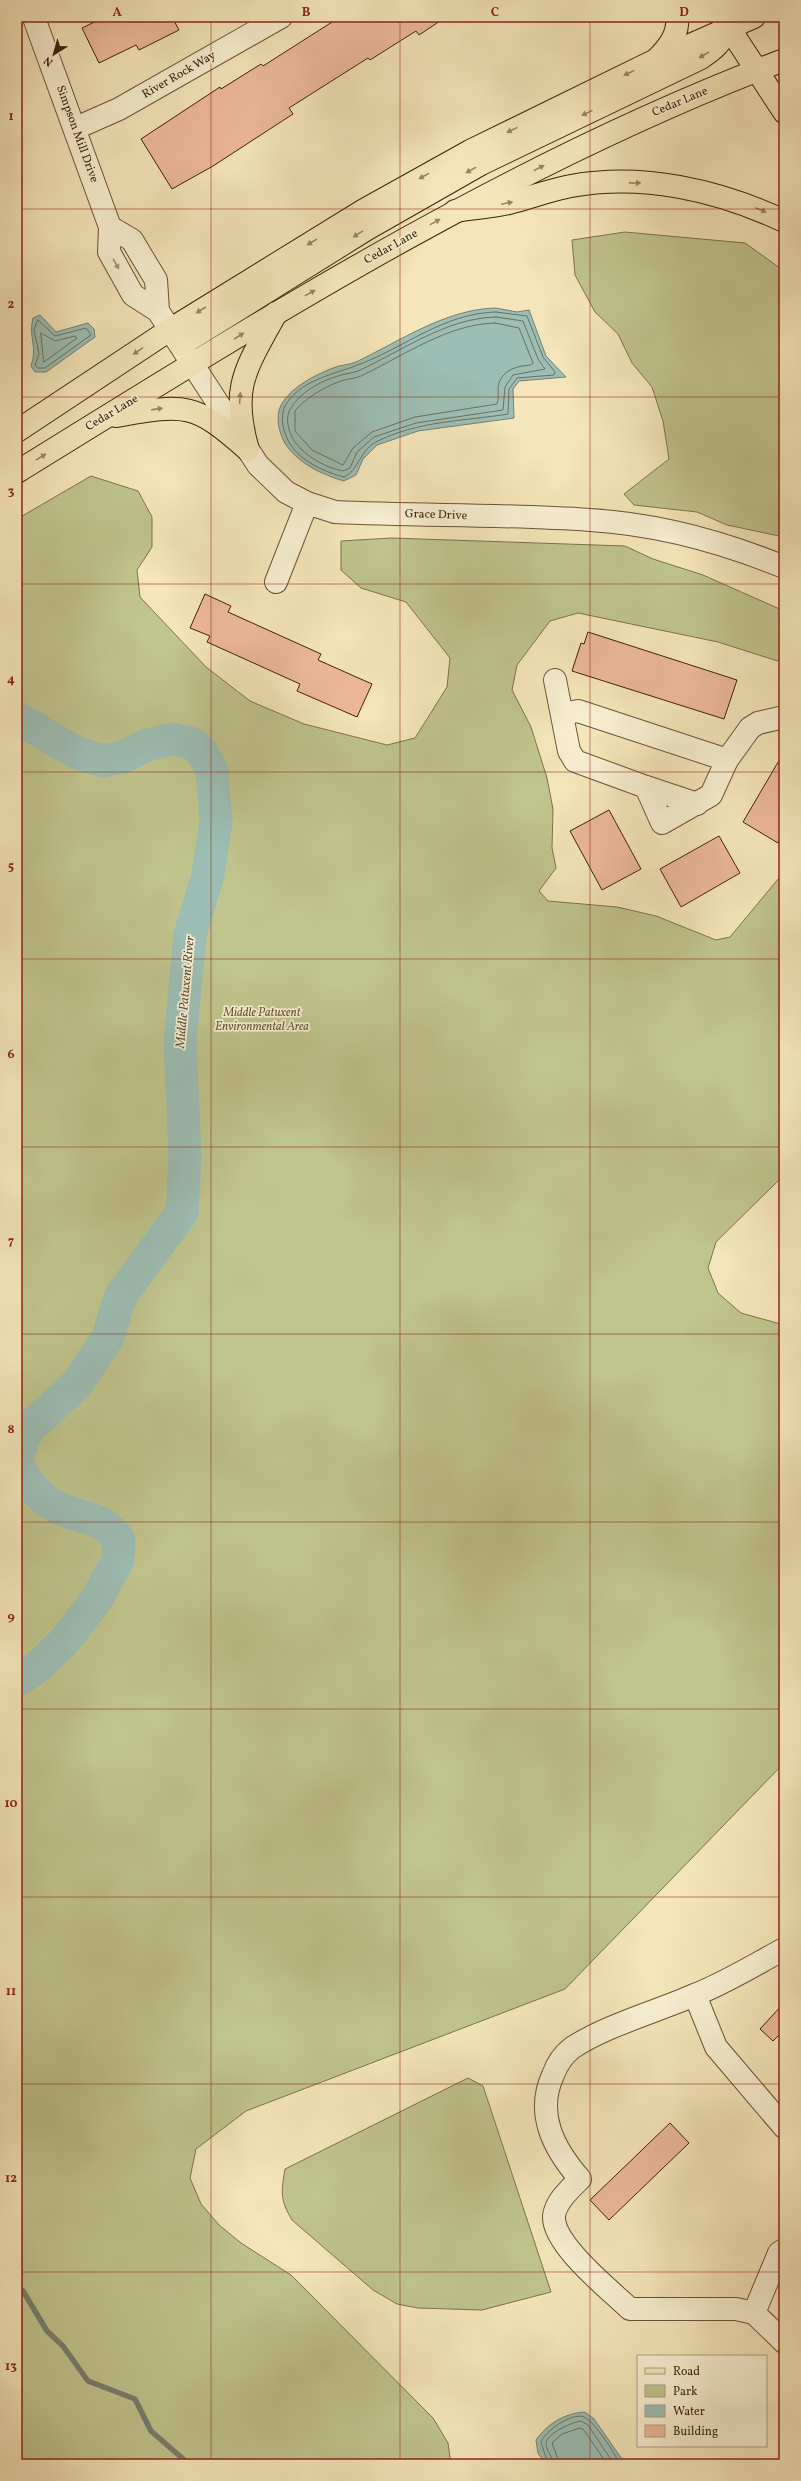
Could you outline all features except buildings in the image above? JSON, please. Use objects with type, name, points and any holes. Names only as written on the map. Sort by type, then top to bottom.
[{"type":"main road","points":[[656,60],[671,42],[677,27],[677,17]]},
{"type":"main road","points":[[176,337],[364,210],[470,151],[656,60],[725,22],[754,17]]},
{"type":"main road","points":[[725,22],[784,112]]},
{"type":"main road","points":[[17,431],[176,337],[482,164],[701,58],[714,49],[724,39],[725,22]]},
{"type":"main road","name":"Cedar Lane","points":[[17,472],[276,312],[455,211],[563,155],[660,110],[784,60]]},
{"type":"main road","points":[[455,211],[510,202],[544,191],[572,186],[608,182],[646,183],[680,186],[723,197],[784,221]]},
{"type":"main road","points":[[248,450],[242,428],[240,407],[241,385],[252,358],[276,312]]},
{"type":"main road","points":[[105,417],[161,408],[187,409],[205,415],[248,450]]},
{"type":"street","name":"River Rock Way","points":[[76,128],[119,109],[281,17]]},
{"type":"street","name":"Simpson Mill Drive","points":[[30,20],[76,128],[110,227],[132,240],[156,280],[158,311],[176,337]]},
{"type":"street","name":"Grace Drive","points":[[176,337],[258,465],[277,486],[307,503],[335,512],[591,520],[649,527],[710,541],[784,567]]},
{"type":"street","points":[[276,582],[307,503]]},
{"type":"street","points":[[555,680],[569,751],[574,761],[697,804]]},
{"type":"street","points":[[562,714],[578,711],[727,760]]},
{"type":"street","points":[[646,787],[662,823],[697,804],[714,791],[727,760],[750,728],[758,723],[784,718]]},
{"type":"street","points":[[784,1949],[695,1995],[590,2038],[571,2049],[558,2062],[545,2096],[548,2127],[566,2163],[580,2179],[561,2198],[554,2215],[555,2229],[561,2239],[598,2279],[630,2309],[736,2309],[754,2313],[784,2342]]},
{"type":"street","points":[[695,1995],[716,2047],[784,2127]]},
{"type":"street","points":[[754,2313],[779,2253],[784,2250]]},
{"type":"green space","points":[[625,232],[745,243],[784,271],[784,537],[727,525],[697,512],[634,505],[624,494],[669,459],[663,421],[652,387],[632,363],[618,334],[595,312],[575,275],[572,240]]},
{"type":"green space","name":"Middle Patuxent Environmental Area","points":[[91,476],[138,491],[152,517],[152,547],[137,570],[140,597],[206,667],[250,701],[304,724],[387,745],[415,738],[447,687],[450,658],[406,602],[361,588],[341,570],[341,541],[391,538],[625,546],[653,559],[703,575],[784,611],[784,663],[718,642],[578,613],[550,621],[517,665],[512,690],[531,727],[547,778],[553,809],[552,848],[556,868],[539,891],[548,901],[617,907],[656,916],[716,940],[730,937],[784,872],[784,1171],[779,1180],[716,1242],[708,1268],[718,1293],[741,1313],[784,1325],[784,1763],[565,1989],[246,2111],[196,2149],[190,2178],[201,2204],[219,2225],[241,2243],[291,2275],[433,2418],[448,2443],[451,2464],[17,2464],[17,519]]},
{"type":"green space","points":[[468,2078],[483,2086],[551,2292],[482,2310],[418,2308],[397,2304],[373,2290],[292,2220],[285,2207],[282,2196],[285,2169]]},
{"type":"water","points":[[496,308],[517,312],[529,310],[546,356],[566,377],[519,381],[513,389],[514,418],[418,431],[377,445],[363,459],[356,475],[344,481],[328,476],[312,468],[291,452],[286,445],[281,436],[278,420],[279,410],[285,399],[304,382],[333,368],[356,362],[441,320],[477,310]]},
{"type":"water","points":[[40,315],[56,332],[88,323],[94,329],[95,337],[46,372],[35,372],[31,366],[34,353],[32,325],[33,318]]},
{"type":"water","points":[[585,2412],[594,2419],[622,2459],[623,2464],[545,2464],[538,2453],[536,2440],[540,2434],[557,2420],[570,2415]]},
{"type":"waterway","name":"Middle Patuxent River","points":[[17,718],[77,753],[103,761],[123,757],[146,745],[173,739],[191,743],[202,752],[212,771],[216,821],[208,875],[190,935],[180,1041],[185,1154],[182,1212],[120,1297],[108,1337],[77,1384],[27,1430],[17,1457]]},
{"type":"waterway","name":"Middle Patuxent River","points":[[17,1466],[31,1486],[49,1502],[63,1510],[100,1522],[106,1526],[119,1540],[118,1560],[96,1600],[63,1643],[37,1667],[17,1681]]},
{"type":"waterway","points":[[17,2287],[23,2291],[47,2331],[63,2346],[88,2381],[135,2399],[151,2431],[189,2464]]}]
